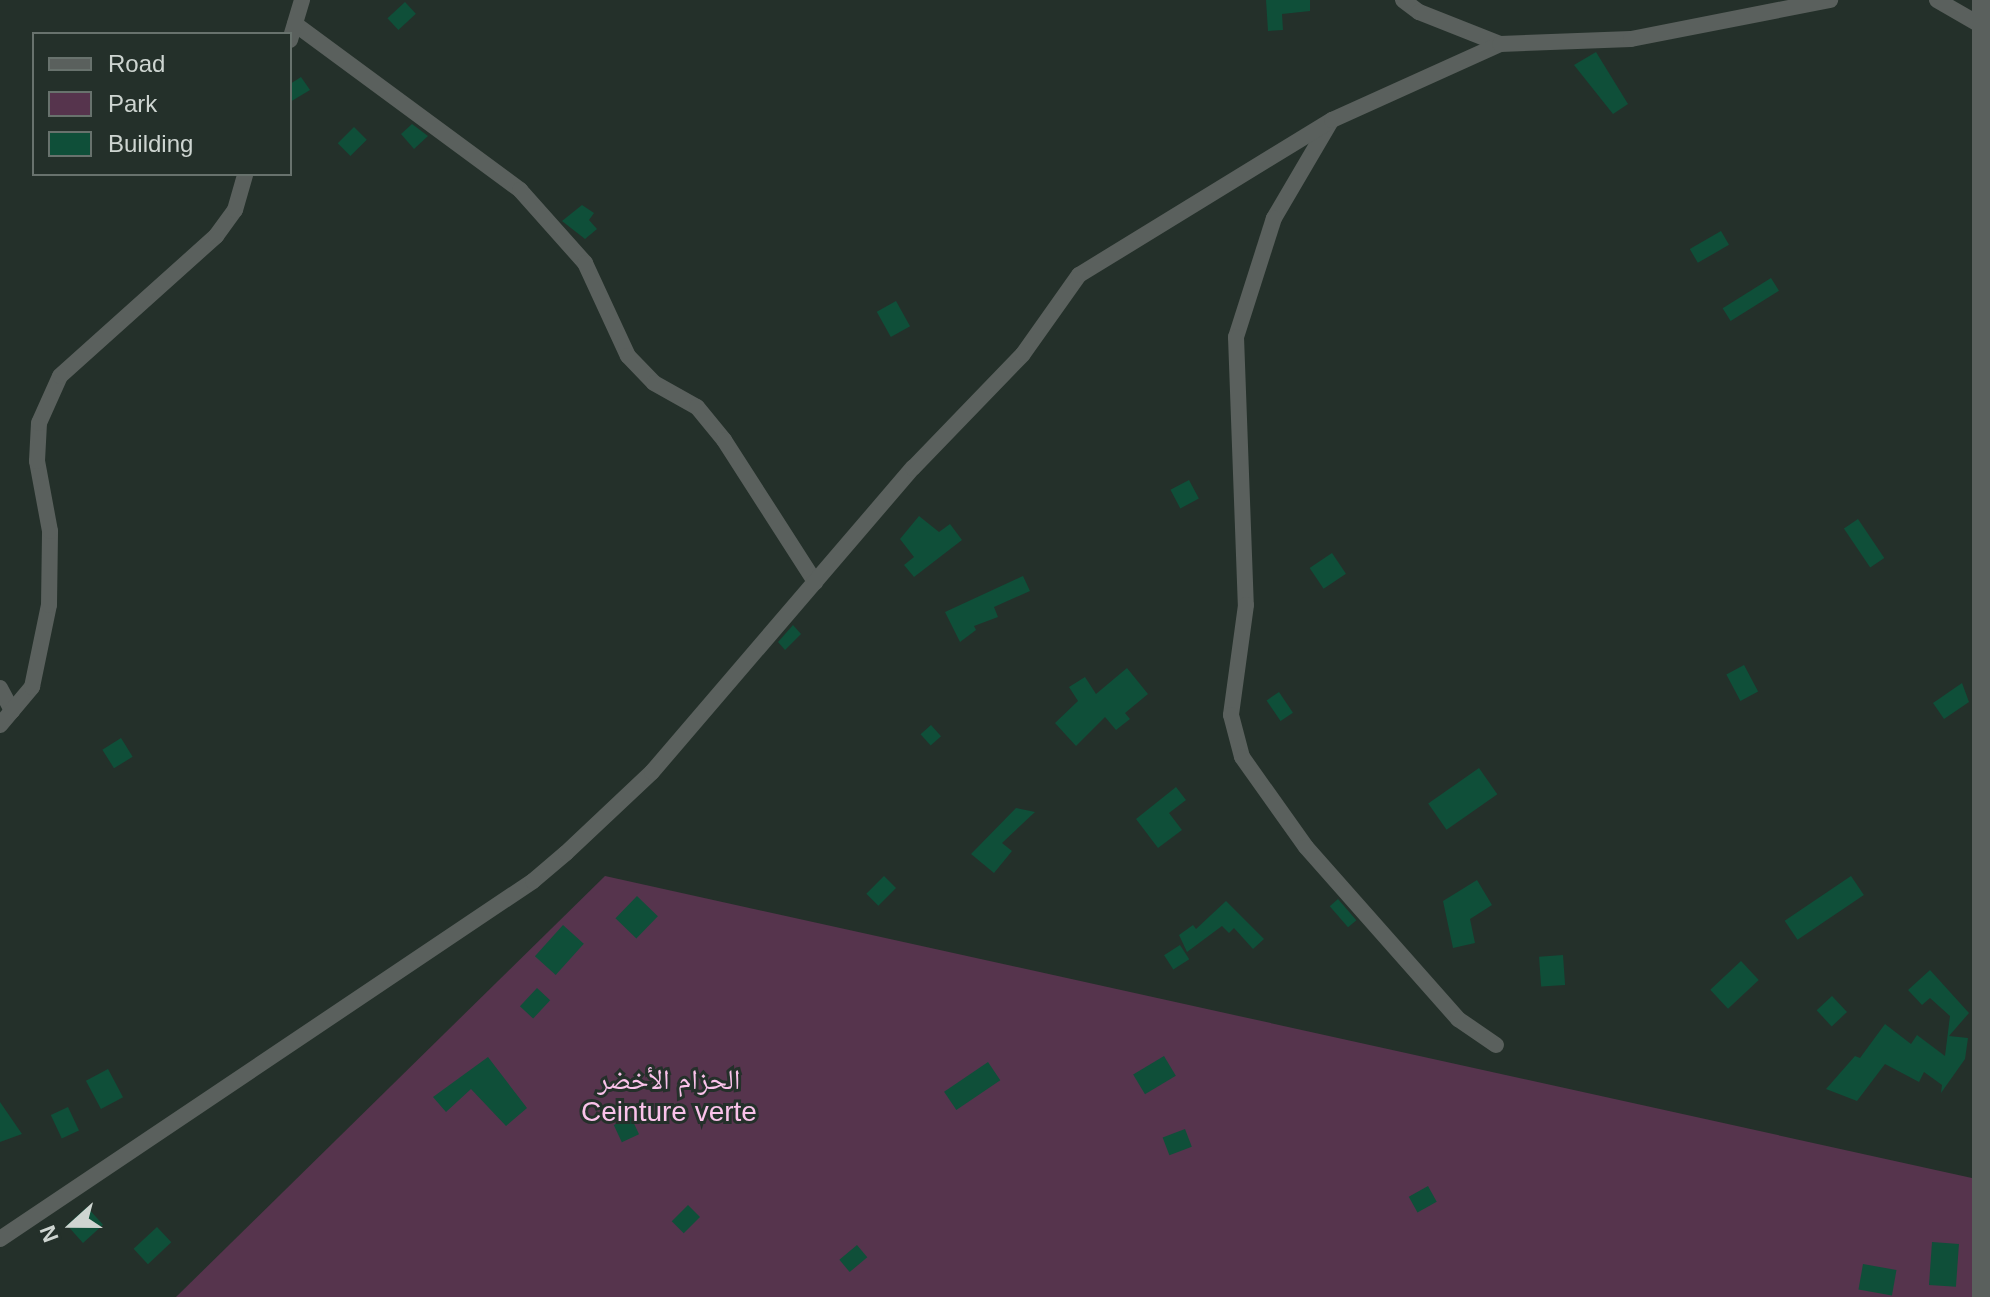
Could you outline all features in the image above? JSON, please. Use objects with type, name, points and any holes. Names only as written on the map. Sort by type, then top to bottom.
[{"type":"street","points":[[302,0],[293,32],[520,190],[585,263],[628,356],[654,383],[697,407],[724,440],[815,582]]},
{"type":"street","points":[[1403,0],[1419,12],[1500,44]]},
{"type":"street","points":[[0,1239],[533,881],[652,772],[913,468],[1023,354],[1079,275],[1332,120],[1500,44],[1631,39],[1830,0]]},
{"type":"street","points":[[1937,0],[1986,26]]},
{"type":"street","points":[[1982,0],[1986,26],[1982,1297]]},
{"type":"street","points":[[1332,120],[1274,218],[1236,337],[1246,605],[1231,715],[1242,757],[1306,847],[1458,1019],[1496,1045]]},
{"type":"street","points":[[0,725],[32,687],[49,605],[50,531],[37,461],[44,411],[60,376],[216,236],[235,210],[244,176]]},
{"type":"street","points":[[0,688],[12,711]]},
{"type":"green space","name":"الحزام الأخضر Ceinture verte","points":[[605,876],[1990,1182],[1990,1297],[176,1297]]},
{"type":"building","points":[[1266,0],[1310,0],[1310,11],[1282,14],[1283,30],[1268,31]]},
{"type":"building","points":[[405,2],[416,14],[398,30],[387,18]]},
{"type":"building","points":[[1596,52],[1628,104],[1613,114],[1574,65]]},
{"type":"building","points":[[301,77],[310,90],[292,101],[292,83]]},
{"type":"building","points":[[412,124],[428,136],[414,149],[401,134]]},
{"type":"building","points":[[354,127],[367,140],[350,156],[338,143]]},
{"type":"building","points":[[582,205],[594,213],[589,220],[597,229],[585,239],[562,221]]},
{"type":"building","points":[[1721,231],[1729,245],[1698,263],[1690,249]]},
{"type":"building","points":[[1771,278],[1779,291],[1731,321],[1723,308]]},
{"type":"building","points":[[896,301],[910,326],[891,337],[877,312]]},
{"type":"building","points":[[1189,480],[1199,499],[1180,508],[1170,490]]},
{"type":"building","points":[[919,516],[939,532],[950,524],[962,540],[914,577],[904,565],[914,557],[900,539]]},
{"type":"building","points":[[1858,519],[1884,558],[1870,567],[1844,529]]},
{"type":"building","points":[[1332,553],[1346,574],[1324,589],[1310,568]]},
{"type":"building","points":[[1023,576],[1030,591],[994,607],[998,617],[974,626],[976,630],[960,642],[945,612]]},
{"type":"building","points":[[793,625],[801,634],[785,650],[778,642]]},
{"type":"building","points":[[1744,665],[1758,691],[1740,701],[1726,674]]},
{"type":"building","points":[[1127,668],[1148,694],[1125,713],[1130,719],[1116,730],[1105,717],[1076,746],[1055,723],[1078,701],[1069,687],[1085,677],[1096,694]]},
{"type":"building","points":[[1962,683],[1969,702],[1944,719],[1933,703]]},
{"type":"building","points":[[1279,692],[1293,713],[1281,721],[1267,700]]},
{"type":"building","points":[[931,725],[941,736],[931,746],[921,734]]},
{"type":"building","points":[[121,738],[133,757],[114,768],[102,750]]},
{"type":"building","points":[[1479,768],[1497,794],[1447,830],[1428,804]]},
{"type":"building","points":[[1176,787],[1186,800],[1169,813],[1182,830],[1158,848],[1136,819]]},
{"type":"building","points":[[1016,808],[1035,812],[1002,843],[1012,851],[994,873],[971,854]]},
{"type":"building","points":[[884,876],[896,888],[878,906],[866,894]]},
{"type":"building","points":[[1851,876],[1864,895],[1798,940],[1785,921]]},
{"type":"building","points":[[1477,880],[1492,905],[1470,919],[1475,943],[1453,948],[1443,901]]},
{"type":"building","points":[[637,896],[658,916],[636,938],[615,918]]},
{"type":"building","points":[[1338,899],[1356,920],[1348,927],[1330,906]]},
{"type":"building","points":[[1226,901],[1264,939],[1253,949],[1234,928],[1229,933],[1222,926],[1187,952],[1179,935],[1193,925],[1196,929]]},
{"type":"building","points":[[563,925],[584,944],[556,975],[535,956]]},
{"type":"building","points":[[1180,945],[1189,959],[1173,970],[1164,955]]},
{"type":"building","points":[[1563,955],[1565,985],[1541,987],[1539,957]]},
{"type":"building","points":[[1741,961],[1759,980],[1728,1009],[1710,990]]},
{"type":"building","points":[[1930,970],[1969,1013],[1949,1036],[1968,1038],[1965,1059],[1941,1093],[1942,1085],[1924,1072],[1919,1082],[1885,1064],[1857,1101],[1826,1089],[1855,1056],[1860,1058],[1885,1024],[1911,1044],[1917,1035],[1945,1056],[1950,1016],[1930,998],[1922,1005],[1908,990]]},
{"type":"building","points":[[537,988],[550,1000],[533,1019],[520,1006]]},
{"type":"building","points":[[1832,996],[1847,1012],[1832,1026],[1817,1010]]},
{"type":"building","points":[[1164,1056],[1176,1076],[1145,1094],[1133,1075]]},
{"type":"building","points":[[488,1057],[527,1108],[506,1126],[471,1089],[446,1112],[433,1097]]},
{"type":"building","points":[[988,1062],[1000,1080],[956,1110],[944,1092]]},
{"type":"building","points":[[108,1069],[123,1097],[101,1109],[86,1081]]},
{"type":"building","points":[[0,1102],[22,1134],[0,1142]]},
{"type":"building","points":[[68,1107],[79,1131],[62,1139],[51,1115]]},
{"type":"building","points":[[631,1117],[639,1134],[622,1142],[614,1125]]},
{"type":"building","points":[[1185,1129],[1192,1147],[1169,1155],[1163,1138]]},
{"type":"building","points":[[1428,1186],[1437,1202],[1417,1212],[1409,1197]]},
{"type":"building","points":[[688,1205],[700,1217],[684,1233],[672,1221]]},
{"type":"building","points":[[87,1207],[103,1225],[83,1243],[67,1225]]},
{"type":"building","points":[[157,1227],[171,1242],[148,1264],[134,1249]]},
{"type":"building","points":[[1932,1242],[1959,1244],[1956,1287],[1929,1285]]},
{"type":"building","points":[[857,1245],[867,1257],[850,1272],[839,1260]]},
{"type":"building","points":[[1863,1264],[1896,1270],[1892,1296],[1858,1290]]}]
